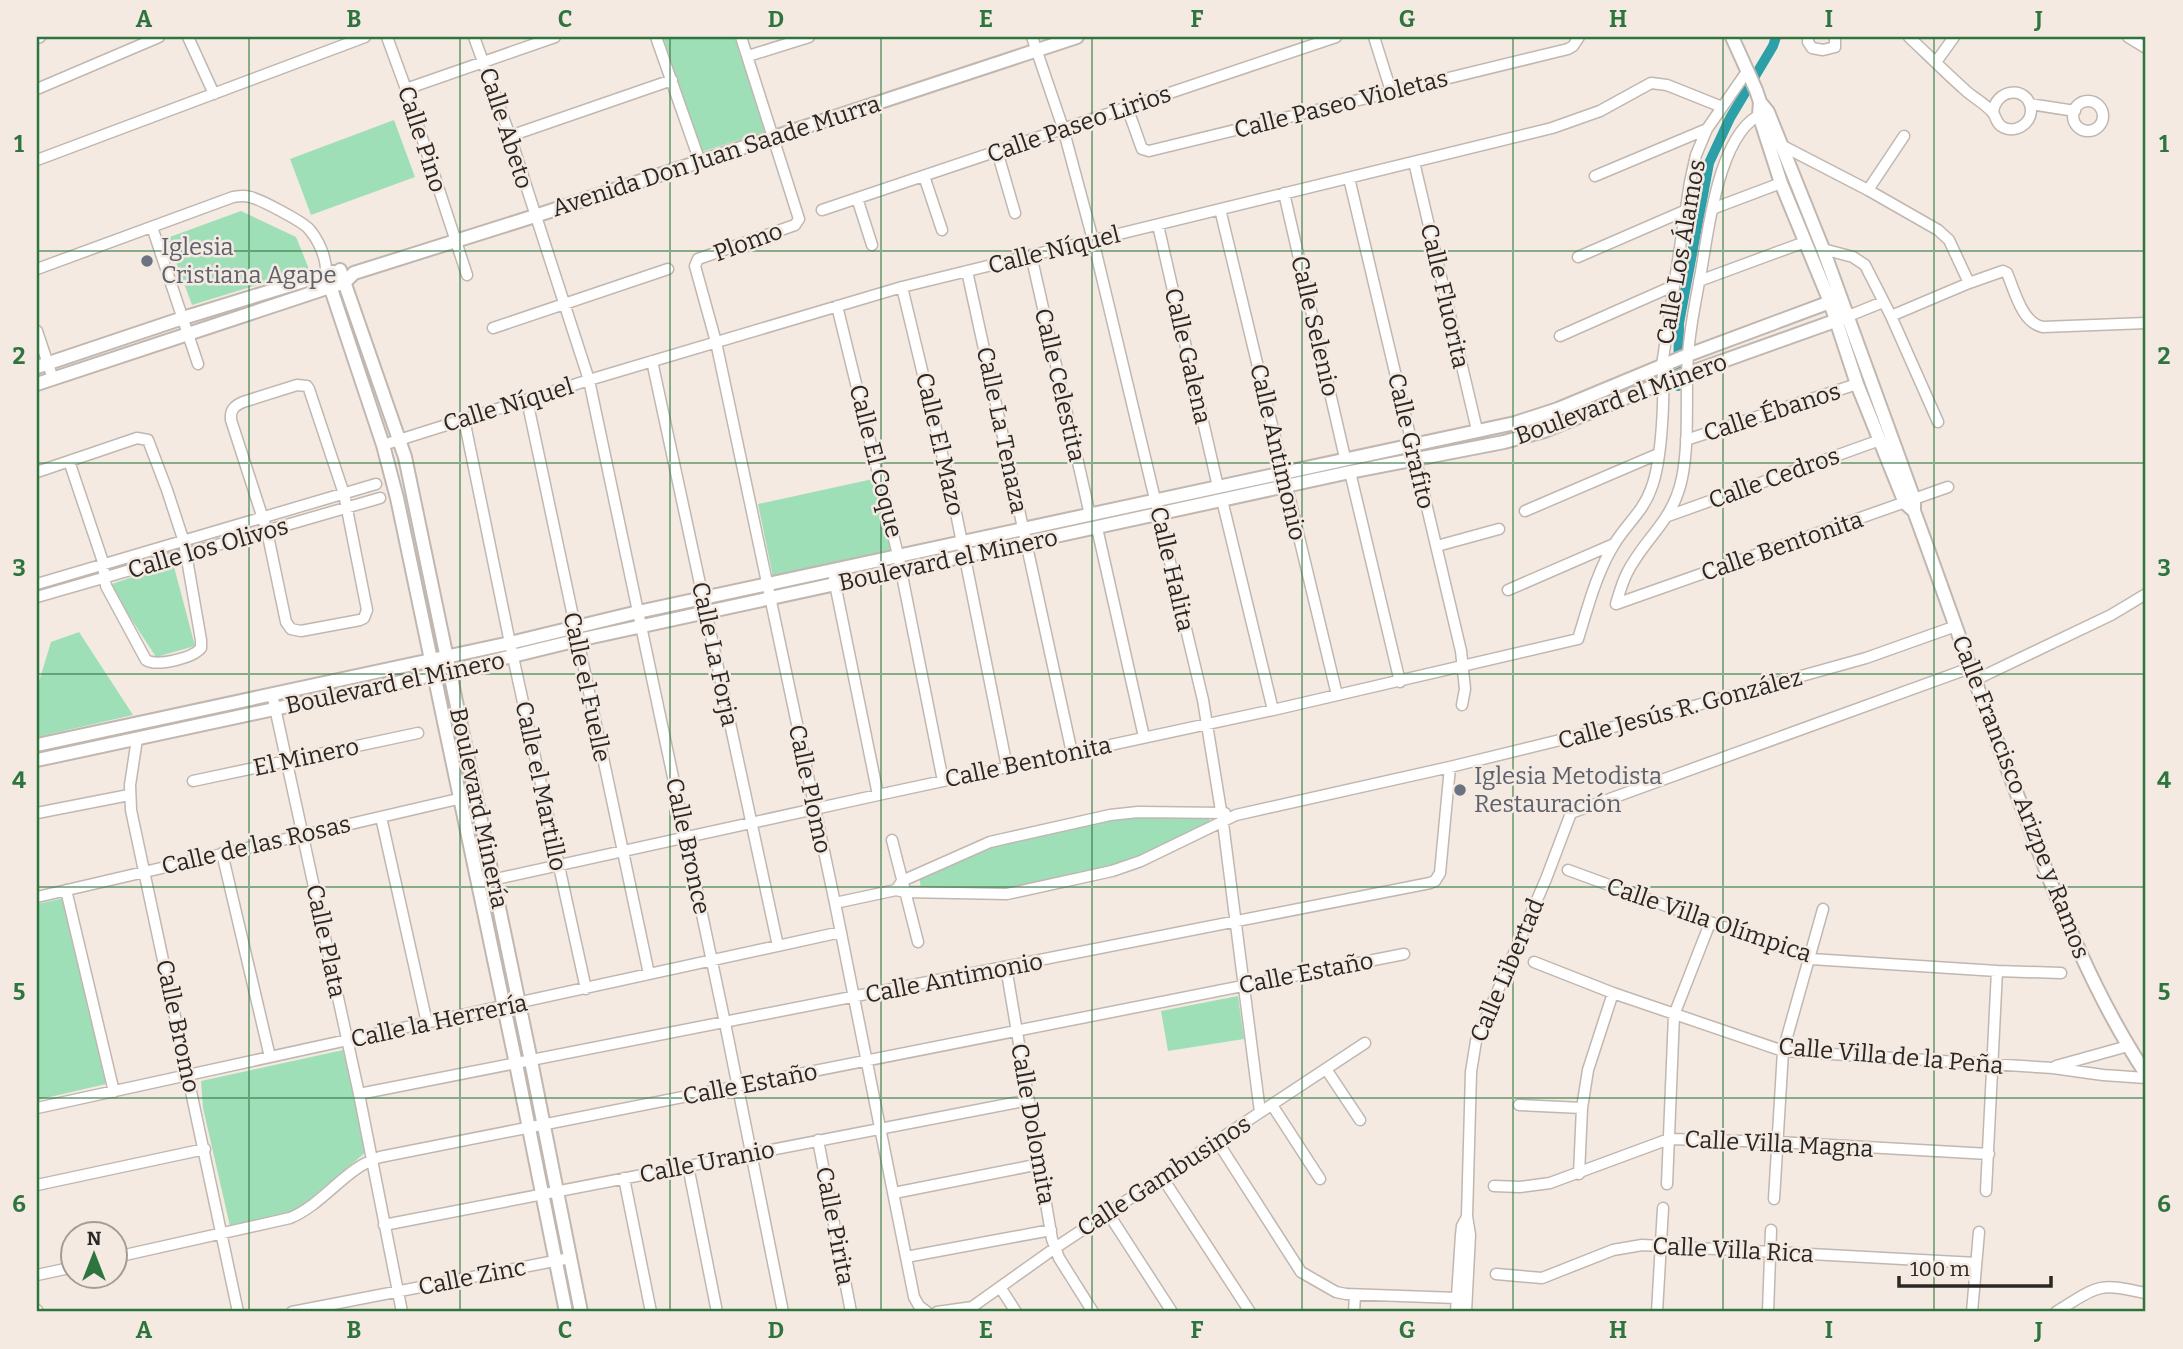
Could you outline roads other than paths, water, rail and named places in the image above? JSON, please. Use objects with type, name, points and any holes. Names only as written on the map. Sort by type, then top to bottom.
[{"type":"street","points":[[37,89],[159,37]]},
{"type":"street","points":[[188,37],[214,94]]},
{"type":"street","points":[[37,160],[365,37]]},
{"type":"street","name":"Calle Pino","points":[[387,37],[467,275]]},
{"type":"street","name":"Calle Abeto","points":[[474,37],[510,136],[589,380]]},
{"type":"street","points":[[406,89],[555,37]]},
{"type":"street","points":[[656,37],[699,162]]},
{"type":"street","points":[[741,37],[773,138]]},
{"type":"street","points":[[748,56],[809,37]]},
{"type":"street","name":"Calle Halita","points":[[1032,37],[1063,128],[1093,240],[1208,724],[1223,818],[1260,1112]]},
{"type":"street","name":"Avenida Don Juan Saade Murra","points":[[37,384],[1077,37]]},
{"type":"street","name":"Calle Paseo Lirios","points":[[822,210],[1336,37]]},
{"type":"street","points":[[1374,37],[1391,91]]},
{"type":"street","name":"Calle Paseo Violetas","points":[[1127,107],[1142,149],[1149,151],[1568,49],[1578,37]]},
{"type":"street","name":"Calle Francisco Arizpe y Ramos","points":[[1732,37],[1761,105],[1781,183],[1805,242],[1835,300]]},
{"type":"street","points":[[1808,37],[1812,48],[1823,50],[1833,49],[1835,37]]},
{"type":"street","points":[[1936,62],[1954,37]]},
{"type":"street","points":[[2128,37],[2146,48]]},
{"type":"street","points":[[1913,38],[1993,113],[2001,126],[2009,129],[2024,126],[2029,120],[2030,104],[2019,93],[2011,92],[1997,99],[1993,113]]},
{"type":"street","name":"Calle Los Álamos","points":[[1616,604],[1626,574],[1668,516],[1678,495],[1686,440],[1677,377],[1673,286],[1684,211],[1696,155],[1707,129],[1749,72]]},
{"type":"street","points":[[510,136],[672,80]]},
{"type":"street","name":"Calle Níquel","points":[[383,445],[589,380],[902,287],[1585,118],[1651,83],[1667,85],[1723,107]]},
{"type":"street","points":[[2030,104],[2075,111]]},
{"type":"street","name":"Calle Francisco Arizpe y Ramos","points":[[1761,105],[1781,145],[1823,249],[1841,319],[2039,853],[2093,983],[2146,1076]]},
{"type":"street","name":"Calle Los Álamos","points":[[1578,639],[1597,582],[1614,544],[1639,512],[1656,475],[1658,454],[1677,377],[1676,360],[1699,281],[1720,177],[1739,134],[1761,105]]},
{"type":"street","points":[[1595,176],[1707,129]]},
{"type":"street","points":[[1868,190],[1904,136]]},
{"type":"street","name":"Plomo","points":[[695,264],[698,260],[795,225],[799,219],[773,138]]},
{"type":"street","points":[[1781,145],[1868,190],[1944,234],[1969,283]]},
{"type":"street","points":[[997,151],[1016,213]]},
{"type":"street","name":"Calle Fluorita","points":[[1414,162],[1477,430]]},
{"type":"street","points":[[924,176],[942,230]]},
{"type":"street","name":"Calle Grafito","points":[[1349,178],[1464,666],[1465,690],[1462,705]]},
{"type":"street","points":[[1712,209],[1781,183]]},
{"type":"street","name":"Calle Selenio","points":[[1284,193],[1345,458]]},
{"type":"street","points":[[37,269],[233,197],[251,197],[306,225],[311,230],[326,268],[42,365]]},
{"type":"street","points":[[857,198],[872,245]]},
{"type":"street","name":"Calle Antimonio","points":[[1220,209],[1337,695]]},
{"type":"street","points":[[1578,257],[1684,211]]},
{"type":"street","name":"Calle Galena","points":[[1158,225],[1273,710]]},
{"type":"street","points":[[152,228],[198,364]]},
{"type":"street","points":[[1699,281],[1805,242]]},
{"type":"street","points":[[1823,249],[1853,257],[1865,265],[1938,422]]},
{"type":"street","name":"Calle Celestita","points":[[1031,256],[1090,515]]},
{"type":"street","name":"Calle Plomo","points":[[695,264],[716,342],[835,903],[914,1297],[926,1312]]},
{"type":"street","name":"Boulevard Minería","points":[[566,1312],[505,1006],[397,498],[383,445],[326,268],[340,270],[349,278],[399,439],[451,671],[581,1312]]},
{"type":"street","points":[[493,328],[667,269]]},
{"type":"street","name":"Calle La Tenaza","points":[[967,271],[1072,753]]},
{"type":"street","points":[[1891,316],[1969,283],[2005,272],[2025,315],[2035,326],[2146,323]]},
{"type":"street","points":[[1560,336],[1673,286]]},
{"type":"street","name":"Calle El Mazo","points":[[902,287],[955,508],[1007,767]]},
{"type":"street","name":"Boulevard el Minero","points":[[37,745],[510,643],[641,627],[1159,514],[1220,494],[1284,479],[1345,458],[1538,416],[1835,300]]},
{"type":"street","points":[[1841,319],[1883,302]]},
{"type":"street","name":"Calle El Coque","points":[[837,306],[902,571],[943,780]]},
{"type":"street","name":"Calle Francisco Arizpe y Ramos","points":[[1841,319],[1857,384],[1911,504]]},
{"type":"street","name":"Boulevard el Minero","points":[[1284,479],[1350,472],[1523,437],[1565,423],[1677,377],[1841,319]]},
{"type":"street","points":[[37,331],[42,365],[53,379]]},
{"type":"street","name":"Calle La Forja","points":[[652,361],[778,946]]},
{"type":"street","name":"Calle Bronce","points":[[589,380],[712,960],[783,1312]]},
{"type":"street","points":[[302,384],[309,389],[344,494],[367,605],[366,615],[360,620],[301,631],[291,629],[286,622],[264,518],[231,420],[235,406],[297,385],[302,384]]},
{"type":"street","name":"Calle Ébanos","points":[[1686,440],[1857,384]]},
{"type":"street","name":"Calle el Fuelle","points":[[527,400],[649,974]]},
{"type":"street","name":"Calle el Martillo","points":[[464,419],[586,989]]},
{"type":"street","points":[[37,472],[69,461],[137,438],[148,440],[184,542],[202,645],[196,654],[158,663],[149,662],[111,596],[69,461]]},
{"type":"street","name":"Calle Cedros","points":[[1668,516],[1880,440]]},
{"type":"street","points":[[1525,511],[1658,454]]},
{"type":"street","points":[[1350,472],[1400,681]]},
{"type":"street","name":"Calle los Olivos","points":[[37,584],[376,484]]},
{"type":"street","name":"Calle Bentonita","points":[[1616,604],[1911,504],[1948,487]]},
{"type":"street","name":"Boulevard el Minero","points":[[37,761],[513,657],[638,612],[1156,501],[1220,494]]},
{"type":"street","name":"Calle los Olivos","points":[[37,597],[380,498]]},
{"type":"street","points":[[1097,528],[1144,737]]},
{"type":"street","points":[[1437,546],[1499,530]]},
{"type":"street","points":[[1507,590],[1614,544]]},
{"type":"street","points":[[832,571],[878,794]]},
{"type":"street","points":[[1972,674],[2110,615],[2146,594]]},
{"type":"street","name":"Calle Jesús R. González","points":[[835,903],[901,888],[990,842],[1110,815],[1138,813],[1223,818],[1236,816],[1596,732],[1769,686],[1867,657],[1956,626]]},
{"type":"street","name":"Calle Bentonita","points":[[478,884],[878,794],[1273,710],[1578,639]]},
{"type":"street","name":"Calle Libertad","points":[[1466,1312],[1470,1235],[1467,1216],[1471,1072],[1476,1041],[1572,813],[1972,674]]},
{"type":"street","name":"Calle Plata","points":[[272,694],[359,1094],[402,1312]]},
{"type":"street","name":"El Minero","points":[[194,781],[418,733]]},
{"type":"street","name":"Calle Bromo","points":[[137,739],[130,795],[239,1312]]},
{"type":"street","name":"Calle Antimonio","points":[[359,1094],[1435,881],[1440,873],[1450,767]]},
{"type":"street","points":[[37,813],[130,795]]},
{"type":"street","name":"Calle de las Rosas","points":[[37,897],[475,795]]},
{"type":"street","points":[[381,817],[427,1023]]},
{"type":"street","name":"Calle Jesús R. González","points":[[901,888],[1007,894],[1112,871],[1141,861],[1223,818]]},
{"type":"street","points":[[892,840],[901,888],[918,942]]},
{"type":"street","points":[[222,853],[270,1058]]},
{"type":"street","name":"Calle Villa Olímpica","points":[[1568,870],[1811,959],[2061,973]]},
{"type":"street","points":[[66,890],[114,1091]]},
{"type":"street","points":[[1774,1199],[1783,1051],[1824,909]]},
{"type":"street","points":[[1667,1184],[1674,1015],[1710,923]]},
{"type":"street","name":"Calle la Herrería","points":[[37,1108],[841,932]]},
{"type":"street","name":"Calle Estaño","points":[[130,1255],[277,1222],[300,1214],[372,1160],[1404,954]]},
{"type":"street","name":"Calle Villa de la Peña","points":[[1534,962],[1674,1015],[1783,1051],[2146,1076]]},
{"type":"street","name":"Calle Dolomita","points":[[1006,967],[1055,1248],[1063,1266],[1093,1312]]},
{"type":"street","points":[[1986,1191],[1997,971]]},
{"type":"street","points":[[1579,1174],[1582,1108],[1588,1070],[1613,993]]},
{"type":"street","name":"Calle Gambusinos","points":[[969,1310],[1055,1248],[1365,1043]]},
{"type":"street","name":"Calle Villa de la Peña","points":[[2053,1068],[2128,1046]]},
{"type":"street","points":[[1326,1069],[1360,1120]]},
{"type":"street","name":"Calle Uranio","points":[[384,1225],[1029,1100]]},
{"type":"street","points":[[1272,1105],[1320,1179]]},
{"type":"street","points":[[1519,1105],[1582,1108]]},
{"type":"street","name":"Calle Villa Magna","points":[[1494,1186],[1532,1187],[1579,1174],[1669,1139],[1778,1142],[1989,1154]]},
{"type":"street","name":"Calle Pirita","points":[[818,1140],[852,1312]]},
{"type":"street","points":[[1217,1141],[1301,1272],[1336,1292],[1457,1298]]},
{"type":"street","points":[[37,1185],[205,1149]]},
{"type":"street","points":[[894,1193],[1040,1164]]},
{"type":"street","points":[[688,1166],[717,1312]]},
{"type":"street","points":[[1162,1177],[1250,1312]]},
{"type":"street","points":[[624,1178],[651,1312]]},
{"type":"street","points":[[1657,1312],[1663,1208]]},
{"type":"street","points":[[1108,1213],[1172,1312]]},
{"type":"street","name":"Calle Libertad","points":[[1456,1312],[1462,1226],[1467,1216]]},
{"type":"street","points":[[906,1257],[1051,1230]]},
{"type":"street","points":[[1768,1312],[1771,1230]]},
{"type":"street","points":[[1972,1312],[1979,1232]]},
{"type":"street","name":"Calle Villa Rica","points":[[1496,1274],[1542,1278],[1628,1246],[1976,1263]]},
{"type":"street","name":"Calle Zinc","points":[[292,1312],[570,1258]]},
{"type":"street","points":[[37,1275],[60,1270]]},
{"type":"street","points":[[1000,1287],[1016,1312]]},
{"type":"street","points":[[2056,1312],[2101,1288],[2146,1293]]},
{"type":"street","points":[[1354,1312],[1355,1295]]},
{"type":"street","points":[[936,1312],[969,1310]]},
{"type":"waterway","points":[[1678,386],[1679,323],[1709,163],[1730,118],[1776,37]]},
{"type":"place","name":"Iglesia Cristiana Agape","points":[[147,261]]},
{"type":"place","name":"Iglesia Metodista Restauración","points":[[1460,790]]}]
